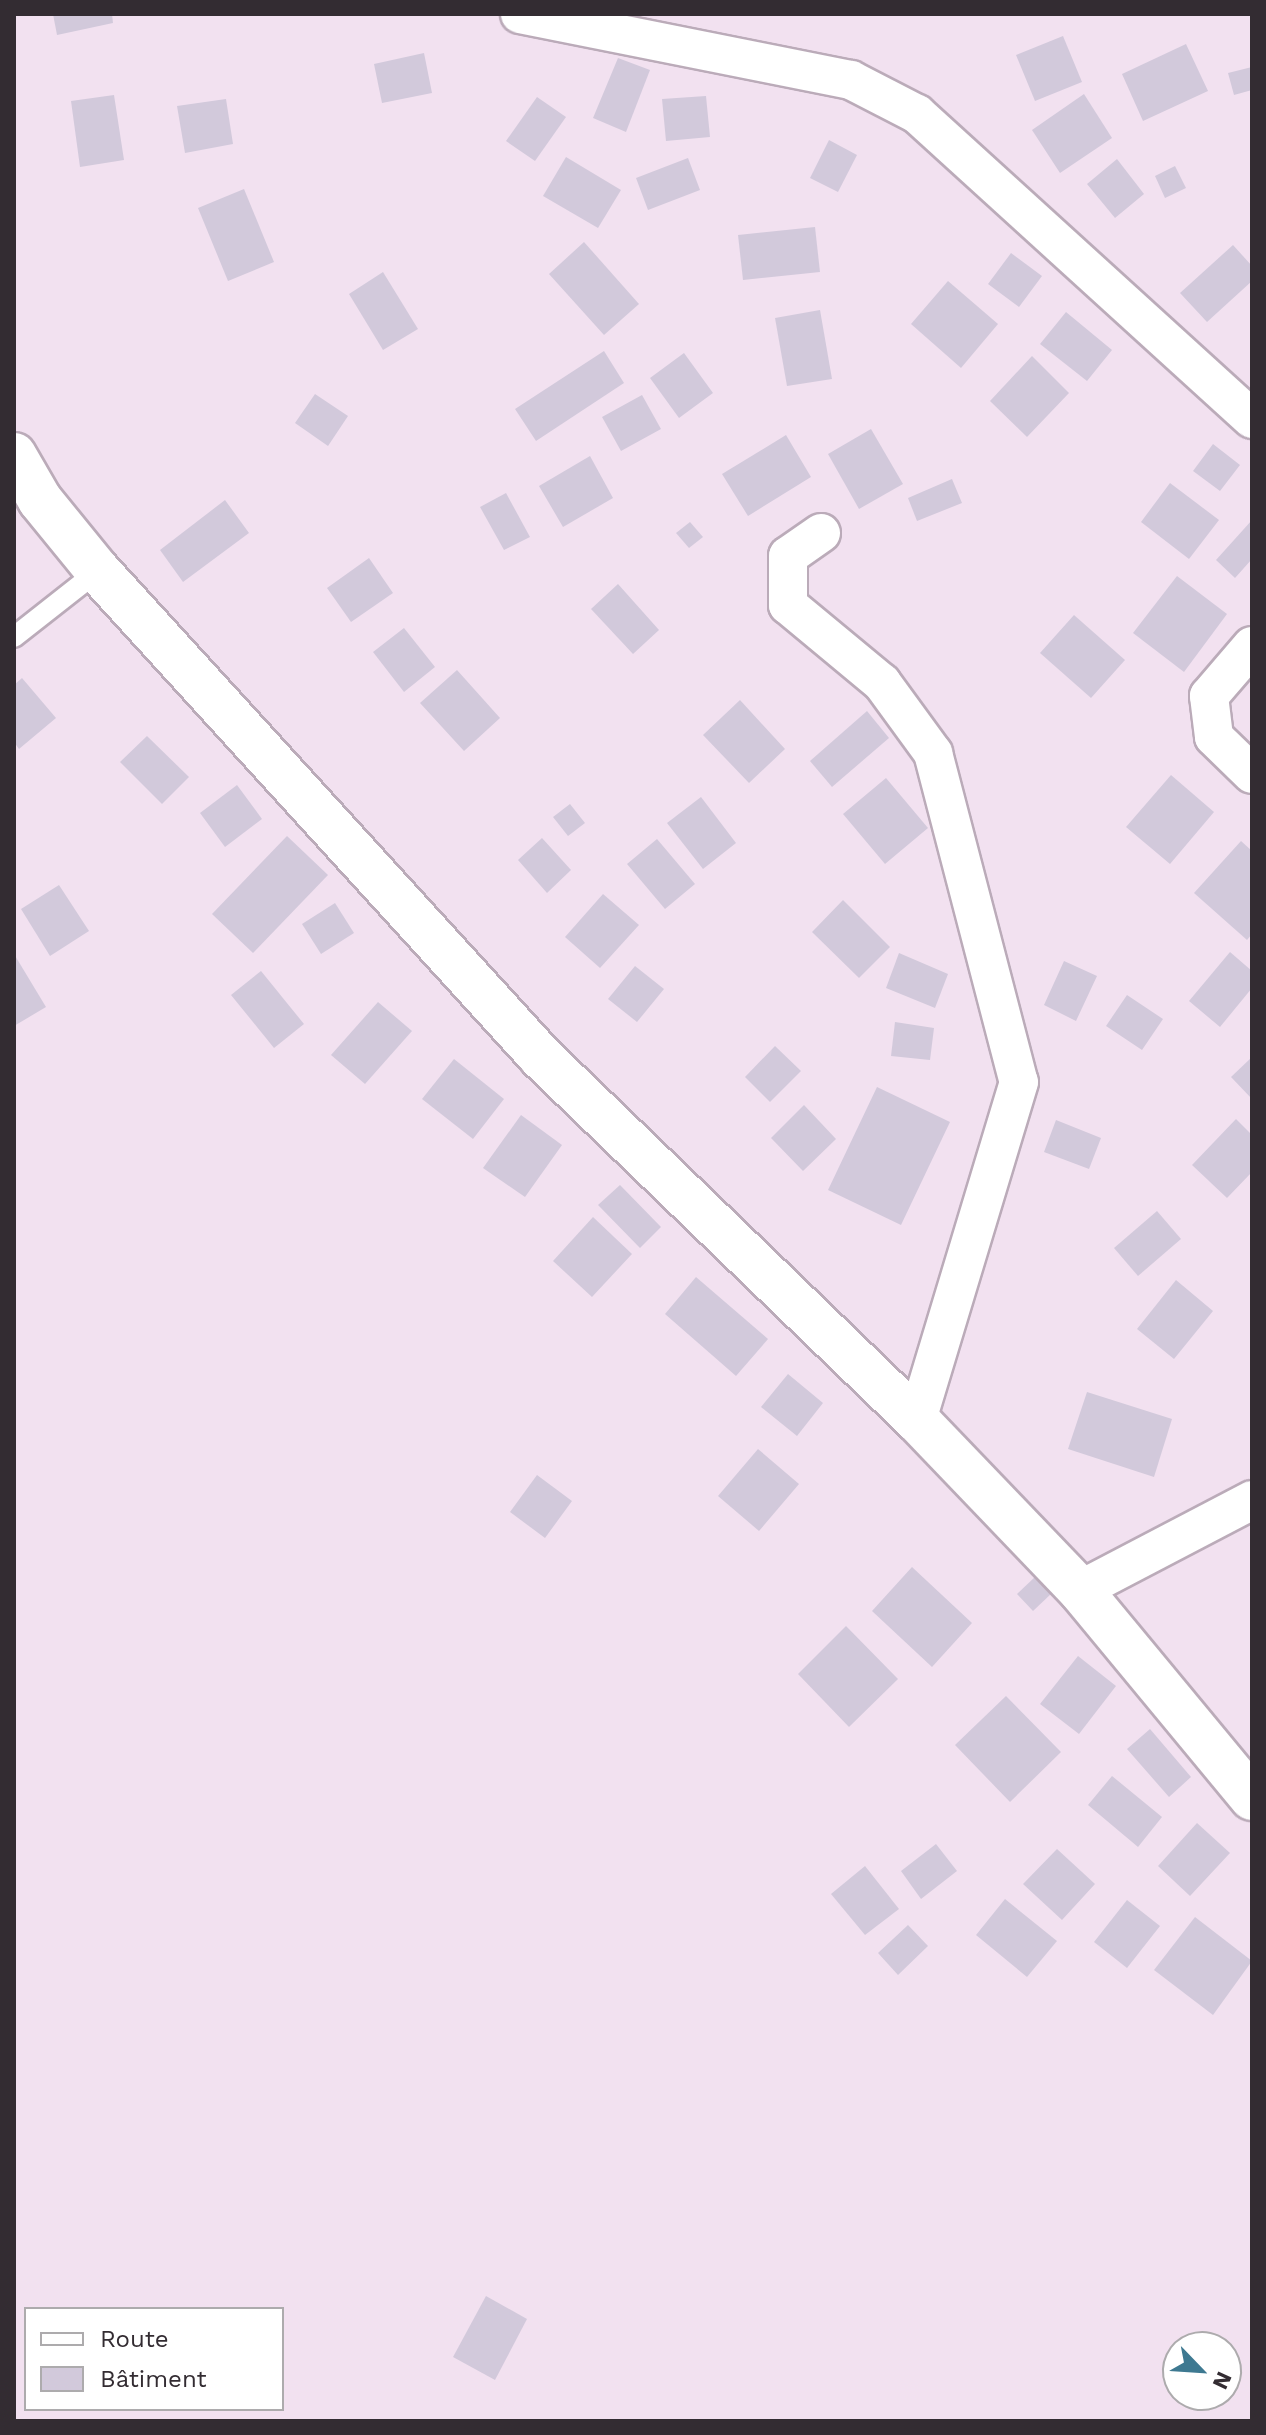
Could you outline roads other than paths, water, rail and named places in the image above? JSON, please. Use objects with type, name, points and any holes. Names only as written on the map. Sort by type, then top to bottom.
[{"type":"street","points":[[520,14],[851,80],[917,114],[1252,419]]},
{"type":"street","points":[[14,455],[40,500],[98,571],[541,1057],[917,1420],[1080,1590],[1252,1798]]},
{"type":"street","points":[[821,533],[788,556],[788,605],[882,683],[933,753],[1019,1082],[917,1420]]},
{"type":"street","points":[[1252,646],[1209,696],[1214,737],[1252,774]]},
{"type":"street","points":[[1080,1590],[1252,1500]]},
{"type":"lane","points":[[14,637],[98,571]]}]
